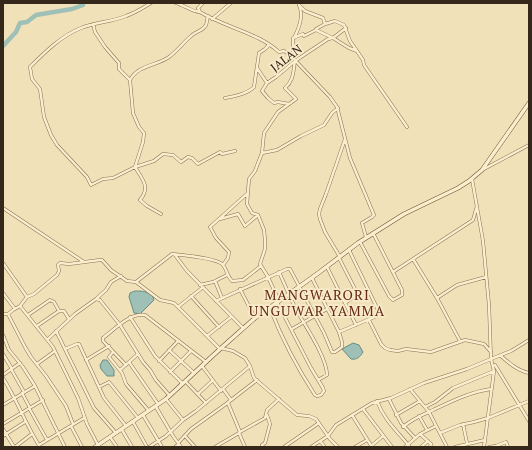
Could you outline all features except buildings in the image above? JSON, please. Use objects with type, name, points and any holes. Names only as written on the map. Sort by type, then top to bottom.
[{"type":"street","points":[[151,3],[139,11],[126,16],[93,24],[71,33],[52,46],[30,67],[32,79],[40,89],[44,117],[51,135],[57,145],[87,177],[90,185],[103,179],[113,178],[135,167],[154,161],[162,154],[173,155],[181,162],[188,157],[192,158],[198,164],[220,152],[222,154],[235,151]]},
{"type":"street","points":[[176,3],[200,12],[269,45],[279,52],[284,51],[294,59],[330,96],[338,108],[356,175],[374,214],[362,224],[366,238]]},
{"type":"street","points":[[200,12],[198,8],[203,3]]},
{"type":"street","points":[[212,19],[231,3]]},
{"type":"street","name":"JALAN","points":[[293,38],[302,34],[304,36],[316,30],[325,24],[323,18],[305,11],[299,5],[301,10],[300,22],[293,38],[294,59]]},
{"type":"street","points":[[161,214],[140,200],[145,194],[146,188],[135,167],[143,142],[144,133],[139,127],[134,113],[130,80],[133,74],[140,69],[162,61],[176,51],[191,36],[204,28],[207,24],[208,16]]},
{"type":"street","points":[[325,24],[335,21],[344,25],[350,41],[363,60],[364,65],[407,127]]},
{"type":"street","points":[[93,24],[95,32],[105,47],[112,54],[120,69],[130,80]]},
{"type":"street","name":"JALAN","points":[[256,68],[267,83],[276,77],[294,59],[328,39],[333,38],[346,28]]},
{"type":"street","points":[[316,30],[357,51]]},
{"type":"street","name":"JALAN","points":[[225,98],[239,96],[254,87],[259,53],[269,45]]},
{"type":"street","points":[[270,308],[283,342],[300,373],[317,396],[321,395],[324,391],[278,302],[268,277],[261,266],[260,262],[265,240],[264,230],[258,215],[252,213],[248,204],[249,179],[256,171],[262,153],[264,133],[274,117],[296,98],[285,88],[291,83],[293,78],[294,59]]},
{"type":"street","points":[[267,83],[262,91],[268,98],[274,103],[278,102],[288,104]]},
{"type":"street","points":[[20,306],[48,339],[55,351],[78,398],[84,418],[97,446],[166,400],[220,348],[255,318],[300,287],[360,242],[398,217],[458,188],[472,179],[482,170],[529,103]]},
{"type":"street","points":[[262,153],[277,150],[301,136],[324,126],[332,113],[338,108]]},
{"type":"street","points":[[345,138],[319,214],[326,232],[357,293],[345,302]]},
{"type":"street","points":[[482,170],[529,145]]},
{"type":"street","points":[[472,179],[483,241],[489,305],[491,360],[494,371],[484,447]]},
{"type":"street","points":[[223,265],[228,258],[229,252],[216,238],[210,227],[248,193]]},
{"type":"street","points":[[392,272],[474,220],[477,203]]},
{"type":"street","points":[[3,208],[84,262]]},
{"type":"street","points":[[217,220],[238,214],[245,226],[258,215]]},
{"type":"street","points":[[360,242],[389,296],[393,300],[402,295],[403,293],[374,233]]},
{"type":"street","points":[[339,332],[379,315],[379,312],[349,250]]},
{"type":"street","points":[[136,282],[170,256],[174,255],[216,260],[223,265],[227,275],[232,281],[243,280],[261,266]]},
{"type":"street","points":[[174,255],[201,286],[243,328]]},
{"type":"street","points":[[413,259],[437,298],[460,341]]},
{"type":"street","points":[[3,314],[8,314],[20,306],[27,297],[34,294],[57,275],[58,265],[60,263],[102,260],[111,270],[127,281],[136,282],[160,300],[170,302],[178,307],[220,348],[229,349],[241,355],[247,360],[253,376],[257,380],[297,415],[312,416],[316,419],[338,447]]},
{"type":"street","points":[[3,263],[27,297]]},
{"type":"street","points":[[327,267],[356,325]]},
{"type":"street","points":[[216,301],[279,272],[290,269],[333,352],[336,352],[342,347],[339,332],[312,278]]},
{"type":"street","points":[[279,272],[288,295],[318,350],[327,371],[325,377],[318,380]]},
{"type":"street","points":[[178,307],[201,286],[227,275]]},
{"type":"street","points":[[48,339],[84,307],[106,290],[111,282],[121,276]]},
{"type":"street","points":[[437,298],[457,285],[486,277]]},
{"type":"street","points":[[215,281],[222,298]]},
{"type":"street","points":[[240,289],[255,318]]},
{"type":"street","points":[[3,293],[15,309]]},
{"type":"street","points":[[191,296],[219,327]]},
{"type":"street","points":[[96,299],[100,300],[120,325],[156,380],[170,396]]},
{"type":"street","points":[[28,315],[50,300],[54,302],[59,311]]},
{"type":"street","points":[[292,329],[327,309]]},
{"type":"street","points":[[37,326],[59,311],[64,311],[70,319]]},
{"type":"street","points":[[8,314],[25,347],[66,406],[72,425],[82,447]]},
{"type":"street","points":[[126,365],[103,341],[103,338],[130,317],[137,315],[145,315],[206,362]]},
{"type":"street","points":[[207,336],[231,316]]},
{"type":"street","points":[[130,317],[149,349],[159,361],[170,372],[198,394],[206,403]]},
{"type":"street","points":[[369,320],[381,344],[385,348],[394,351],[406,349],[431,352],[465,340],[484,344],[491,352]]},
{"type":"street","points":[[56,331],[94,408],[116,433]]},
{"type":"street","points":[[3,335],[10,350],[43,400],[65,447]]},
{"type":"street","points":[[311,447],[328,436],[336,424],[377,401],[389,399],[424,383],[501,356],[529,340]]},
{"type":"street","points":[[159,361],[178,341]]},
{"type":"street","points":[[65,349],[79,344],[107,403],[126,426]]},
{"type":"street","points":[[86,360],[109,346]]},
{"type":"street","points":[[169,350],[195,373]]},
{"type":"street","points":[[37,364],[55,351]]},
{"type":"street","points":[[170,372],[191,351]]},
{"type":"street","points":[[114,352],[109,357],[120,370],[126,384],[149,411]]},
{"type":"street","points":[[3,354],[29,408],[47,440]]},
{"type":"street","points":[[120,370],[138,354]]},
{"type":"street","points":[[501,356],[511,365],[529,373]]},
{"type":"street","points":[[491,360],[529,421]]},
{"type":"street","points":[[129,362],[181,447]]},
{"type":"street","points":[[20,363],[3,377],[25,422],[39,446],[84,418]]},
{"type":"street","points":[[202,366],[212,381],[232,400]]},
{"type":"street","points":[[133,422],[148,447],[158,442],[250,366]]},
{"type":"street","points":[[425,407],[435,402],[453,388],[494,371]]},
{"type":"street","points":[[175,447],[191,429],[257,380]]},
{"type":"street","points":[[198,394],[212,381]]},
{"type":"street","points":[[99,387],[109,382],[139,418]]},
{"type":"street","points":[[3,405],[14,397],[35,386]]},
{"type":"street","points":[[410,389],[429,412],[447,447]]},
{"type":"street","points":[[403,426],[413,419],[460,397],[491,389]]},
{"type":"street","points":[[215,447],[265,418],[267,410],[279,399]]},
{"type":"street","points":[[389,399],[396,416],[403,426],[415,438]]},
{"type":"street","points":[[3,424],[43,400]]},
{"type":"street","points":[[166,400],[183,420]]},
{"type":"street","points":[[377,401],[390,424],[409,446]]},
{"type":"street","points":[[396,416],[420,401]]},
{"type":"street","points":[[440,433],[462,424],[488,418],[529,401]]},
{"type":"street","points":[[228,403],[245,447]]},
{"type":"street","points":[[363,408],[392,447]]},
{"type":"street","points":[[263,447],[262,445],[266,443],[270,424],[267,414]]},
{"type":"street","points":[[144,415],[162,447]]},
{"type":"street","points":[[352,415],[371,447],[383,436]]},
{"type":"street","points":[[419,416],[427,430]]},
{"type":"street","points":[[4,435],[25,422]]},
{"type":"street","points":[[285,446],[319,423]]},
{"type":"street","points":[[462,424],[467,443]]},
{"type":"street","points":[[405,447],[409,446],[420,434],[436,426]]},
{"type":"street","points":[[3,429],[4,435],[14,447],[32,434]]},
{"type":"street","points":[[122,430],[132,447]]},
{"type":"street","points":[[420,434],[432,444],[430,447]]},
{"type":"street","points":[[185,436],[195,447]]},
{"type":"street","points":[[110,437],[117,447]]},
{"type":"street","points":[[355,447],[367,440]]},
{"type":"street","points":[[455,447],[485,440]]},
{"type":"street","points":[[320,441],[325,447]]},
{"type":"street","points":[[421,447],[428,441]]},
{"type":"street","points":[[489,447],[506,442],[508,447]]},
{"type":"water","points":[[135,291],[147,292],[153,297],[154,300],[140,314],[134,313],[129,297],[130,293]]},
{"type":"water","points":[[353,343],[359,345],[363,352],[358,358],[351,359],[342,349]]},
{"type":"water","points":[[103,360],[107,360],[114,370],[114,376],[107,376],[101,369],[100,365]]},
{"type":"waterway","points":[[3,46],[16,32],[20,23],[27,22],[36,15],[72,9],[83,5],[83,3]]},
{"type":"district","name":"MANGWARORI UNGUWAR YAMMA","points":[[317,302]]}]
